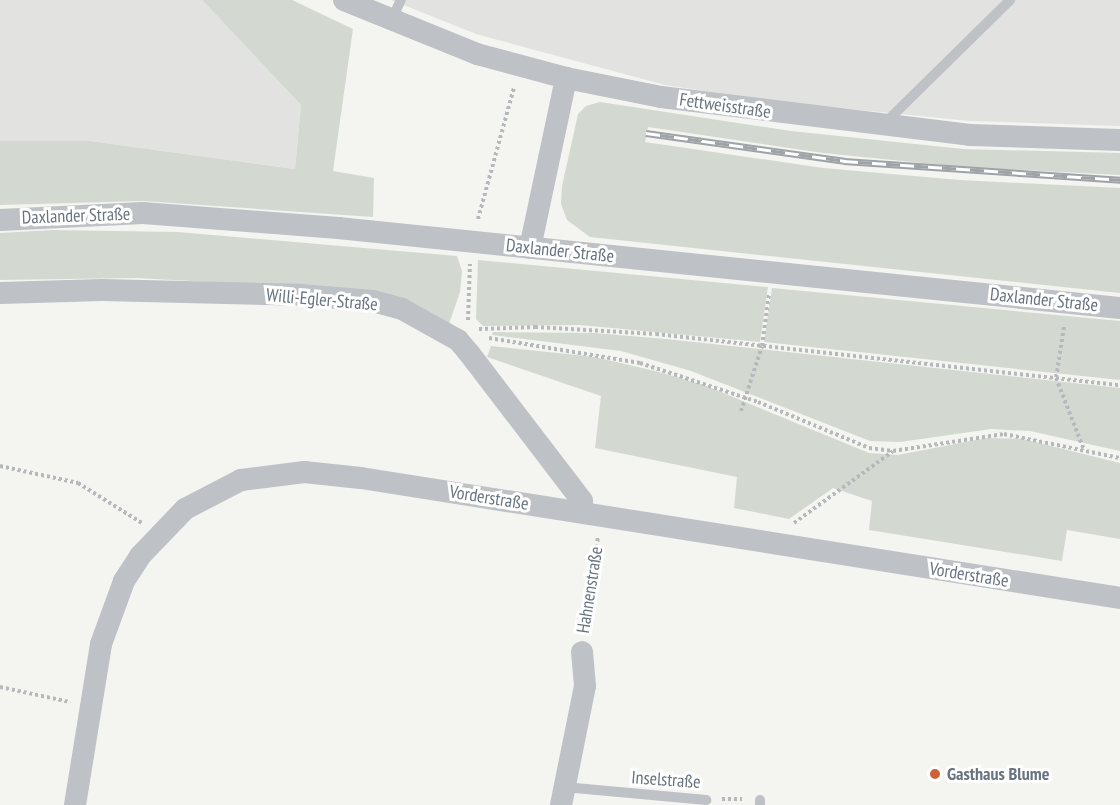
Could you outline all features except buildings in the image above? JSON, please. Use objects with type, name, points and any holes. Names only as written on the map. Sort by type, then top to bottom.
[{"type":"street","name":"Fettweisstraße","points":[[344,0],[391,22],[477,54],[566,78],[662,97],[881,126],[970,135],[1120,140]]},
{"type":"street","points":[[530,248],[566,78]]},
{"type":"street","name":"Daxlander Straße","points":[[0,220],[143,213],[530,248],[1120,308]]},
{"type":"street","name":"Willi-Egler-Straße","points":[[0,293],[102,290],[300,295],[373,302],[402,309],[458,340],[591,514]]},
{"type":"street","name":"Vorderstraße","points":[[75,805],[88,706],[111,611],[140,556],[185,509],[241,480],[304,472],[591,514],[787,547],[1120,598]]},
{"type":"street","name":"Hahnenstraße","points":[[563,796],[585,686],[582,652]]},
{"type":"lane","points":[[391,22],[401,0]]},
{"type":"lane","points":[[881,126],[1010,0]]},
{"type":"lane","name":"Inselstraße","points":[[563,796],[706,800]]},
{"type":"path","points":[[469,329],[466,309],[473,243],[520,66]]},
{"type":"path","points":[[741,411],[762,346],[772,272]]},
{"type":"path","points":[[1067,302],[1056,378],[1084,450]]},
{"type":"path","points":[[469,329],[581,328],[1120,385]]},
{"type":"path","points":[[469,329],[496,341],[640,363],[746,397],[869,448],[893,451],[1004,434],[1120,458]]},
{"type":"path","points":[[787,547],[791,525],[893,451]]},
{"type":"path","points":[[0,466],[78,483],[127,512]]},
{"type":"path","name":"Hahnenstraße","points":[[582,652],[582,622],[591,514]]},
{"type":"path","points":[[0,687],[88,706]]},
{"type":"path","name":"Inselstraße","points":[[706,800],[760,802]]},
{"type":"shaded area","points":[[0,0],[202,0],[301,105],[295,169],[90,141],[0,141]]},
{"type":"shaded area","points":[[202,0],[292,0],[353,29],[333,171],[374,178],[373,217],[143,201],[0,205],[0,141],[90,141],[295,169],[301,105]]},
{"type":"shaded area","points":[[391,0],[1120,0],[1120,126],[969,121],[762,100],[665,85],[476,34]]},
{"type":"shaded area","points":[[600,102],[791,131],[963,149],[1120,153],[1120,175],[962,167],[823,153],[648,127],[645,142],[823,168],[960,180],[1120,188],[1120,293],[590,237],[567,220],[561,204],[562,186],[578,114],[586,106]]},
{"type":"shaded area","points":[[53,230],[178,232],[457,256],[462,271],[460,292],[449,324],[361,290],[136,278],[0,280],[0,233]]},
{"type":"shaded area","points":[[478,260],[768,287],[760,342],[580,325],[483,326],[476,319]]},
{"type":"shaded area","points":[[772,288],[1120,321],[1120,380],[764,342]]},
{"type":"shaded area","points":[[493,332],[594,333],[666,339],[1120,388],[1120,451],[1030,431],[991,429],[900,442],[870,441],[691,371],[621,351],[492,335]]},
{"type":"shaded area","points":[[491,346],[595,357],[659,372],[704,385],[869,453],[898,455],[986,438],[1023,439],[1120,463],[1120,539],[1067,530],[1062,561],[869,530],[872,501],[833,488],[789,519],[734,508],[737,477],[595,448],[601,396],[487,357]]},
{"type":"railway","points":[[646,133],[844,161],[1120,180]]},
{"type":"place","name":"Gasthaus Blume","points":[[935,774]]}]
